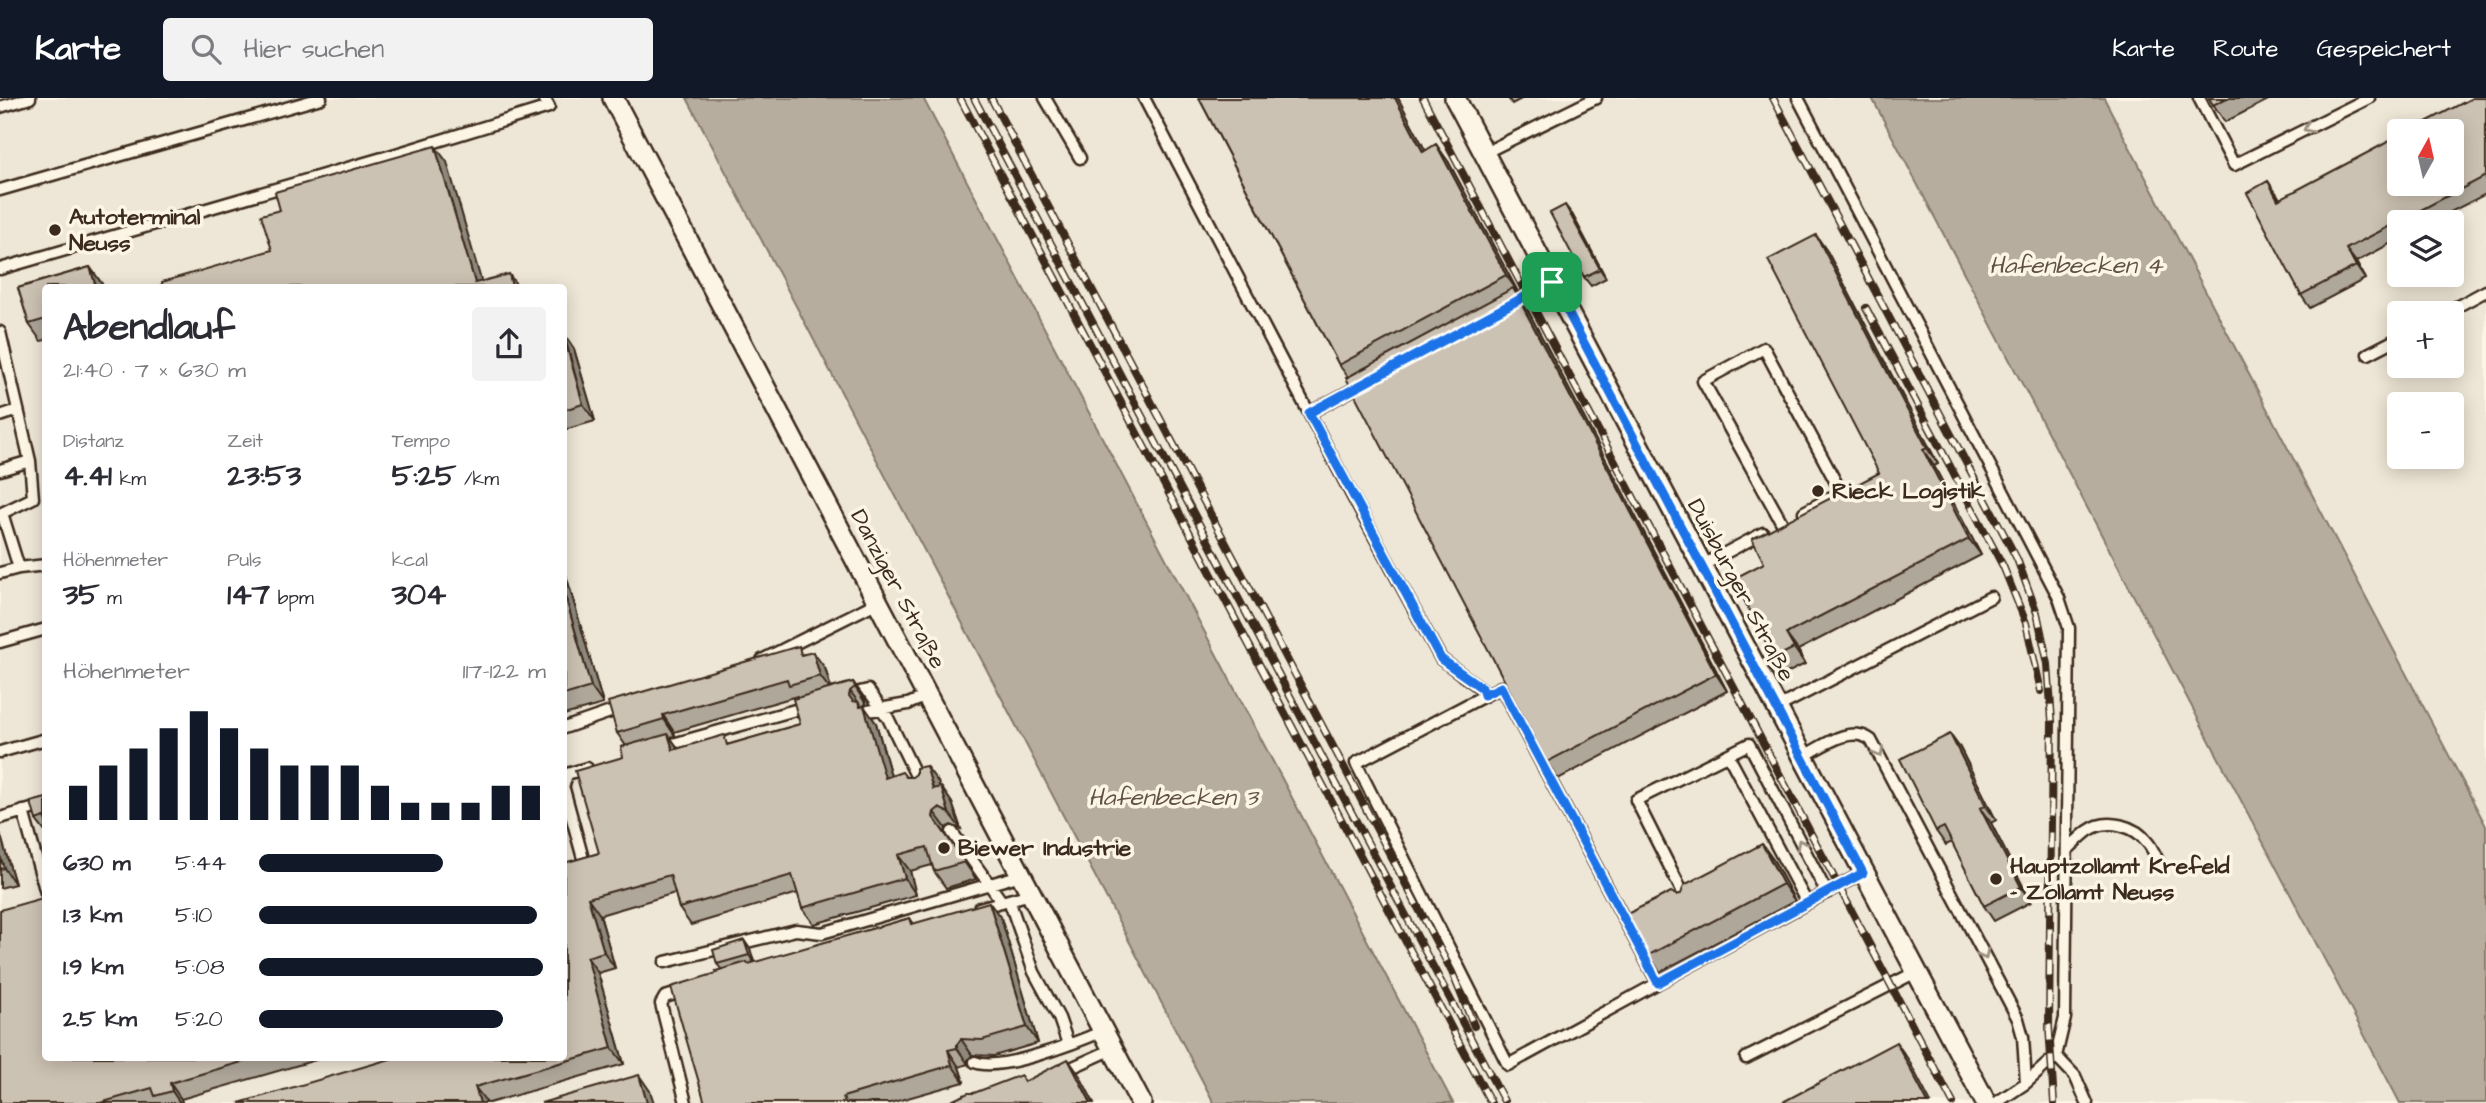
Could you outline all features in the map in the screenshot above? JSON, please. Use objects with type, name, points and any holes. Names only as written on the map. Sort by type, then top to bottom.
[{"type":"street","name":"Danziger Straße","points":[[613,98],[1141,1103]]},
{"type":"street","name":"Duisburger Straße","points":[[1455,98],[1986,1103]]},
{"type":"lane","points":[[0,107],[30,98]]},
{"type":"lane","points":[[0,190],[321,98]]},
{"type":"lane","points":[[0,269],[549,107],[544,98]]},
{"type":"lane","points":[[1045,98],[1080,159]]},
{"type":"lane","points":[[1144,98],[1441,659],[1482,688],[1484,695]]},
{"type":"lane","points":[[1484,153],[1596,98]]},
{"type":"lane","points":[[1798,98],[2066,614],[2070,660],[2065,1018],[2056,1056],[2026,1083],[1996,1103]]},
{"type":"lane","points":[[2199,98],[2234,165],[2369,98]]},
{"type":"lane","points":[[1498,312],[1552,282]]},
{"type":"lane","points":[[2464,303],[2486,291]]},
{"type":"lane","points":[[0,332],[30,461],[33,498],[1,513],[19,568]]},
{"type":"lane","points":[[2368,354],[2387,344]]},
{"type":"lane","points":[[1702,566],[1841,492],[1764,348],[1703,381],[1782,523]]},
{"type":"lane","points":[[1309,413],[1368,381]]},
{"type":"lane","points":[[0,416],[18,411]]},
{"type":"lane","points":[[0,470],[30,461]]},
{"type":"lane","points":[[0,573],[42,565]]},
{"type":"lane","points":[[1776,708],[1991,597]]},
{"type":"lane","points":[[752,665],[877,602]]},
{"type":"lane","points":[[0,642],[42,630]]},
{"type":"lane","points":[[1658,983],[1501,687],[1356,763],[1508,1065],[1863,873]]},
{"type":"lane","points":[[842,696],[868,690],[888,718],[921,787]]},
{"type":"lane","points":[[868,711],[908,704],[927,696]]},
{"type":"lane","points":[[646,752],[816,704]]},
{"type":"lane","points":[[567,726],[626,706]]},
{"type":"lane","points":[[1802,758],[1846,735],[1866,735],[1871,740],[2018,1019],[2025,1050],[2026,1083]]},
{"type":"lane","points":[[0,752],[42,740]]},
{"type":"lane","points":[[1689,905],[1636,800],[1749,744],[1827,892]]},
{"type":"lane","points":[[1728,755],[1807,903]]},
{"type":"lane","points":[[567,774],[593,766]]},
{"type":"lane","points":[[567,798],[585,866]]},
{"type":"lane","points":[[0,818],[42,806]]},
{"type":"lane","points":[[23,811],[42,879]]},
{"type":"lane","points":[[2067,850],[2090,829],[2105,824],[2122,825],[2137,832],[2148,843],[2159,863]]},
{"type":"lane","points":[[952,832],[990,885],[1006,901],[1034,972],[1059,1018],[1068,1044]]},
{"type":"lane","points":[[666,962],[796,930],[822,933],[1021,875]]},
{"type":"lane","points":[[964,912],[1031,894]]},
{"type":"lane","points":[[1746,1058],[1916,972]]},
{"type":"lane","points":[[686,1103],[661,1004],[665,996],[691,989]]},
{"type":"lane","points":[[975,1062],[983,1066],[1002,1065],[1103,1031]]},
{"type":"lane","points":[[1046,1079],[1113,1049]]},
{"type":"lane","points":[[2056,1056],[2075,1076],[2087,1103]]},
{"type":"shaded area","points":[[0,98],[687,98],[1214,1103],[0,1103]]},
{"type":"shaded area","points":[[923,98],[1872,98],[2400,1103],[1453,1103]]},
{"type":"shaded area","points":[[2104,98],[2486,98],[2486,826]]},
{"type":"water","name":"Hafenbecken 3","points":[[687,98],[923,98],[1453,1103],[1214,1103]]},
{"type":"water","name":"Hafenbecken 4","points":[[1872,98],[2104,98],[2486,826],[2486,1103],[2400,1103]]},
{"type":"building","points":[[1199,98],[1395,98],[1423,152],[1436,144],[1506,275],[1339,365]]},
{"type":"building","points":[[2209,98],[2227,98],[2213,105]]},
{"type":"building","points":[[2472,98],[2486,98],[2486,176],[2464,187],[2464,119],[2432,119]]},
{"type":"building","points":[[2387,142],[2387,196],[2448,196],[2421,210],[2387,210],[2387,228],[2346,249],[2356,266],[2301,295],[2247,193],[2268,181],[2278,200]]},
{"type":"building","points":[[435,146],[475,283],[509,274],[511,284],[162,284],[272,250],[261,215],[280,210],[275,192]]},
{"type":"building","points":[[1565,205],[1600,269],[1584,277],[1550,213]]},
{"type":"building","points":[[1816,235],[1927,448],[1923,450],[1969,539],[1786,634],[1794,648],[1774,658],[1733,579],[1764,563],[1752,539],[1879,473],[1768,260]]},
{"type":"building","points":[[90,267],[95,284],[42,284],[42,320],[29,324],[18,288]]},
{"type":"building","points":[[1513,288],[1716,674],[1547,762],[1346,378]]},
{"type":"building","points":[[567,348],[583,404],[567,409]]},
{"type":"building","points":[[567,603],[591,687],[567,694]]},
{"type":"building","points":[[799,646],[801,655],[813,652],[820,676],[789,685],[787,679],[663,715],[664,719],[617,733],[608,702]]},
{"type":"building","points":[[853,682],[855,687],[849,696],[858,702],[860,707],[864,706],[885,778],[902,772],[906,777],[912,777],[916,774],[916,768],[926,766],[933,789],[941,787],[949,813],[939,808],[933,817],[965,862],[934,871],[927,847],[898,855],[905,878],[802,908],[792,875],[679,908],[670,875],[588,898],[604,952],[587,957],[612,1048],[567,1061],[567,862],[599,853],[575,771],[623,757],[621,747],[668,734],[673,750],[724,735],[727,745],[800,724],[793,699]]},
{"type":"building","points":[[1950,734],[1986,806],[1980,808],[2021,887],[1984,906],[1944,827],[1936,831],[1900,759]]},
{"type":"building","points":[[42,799],[42,818],[36,820],[31,802]]},
{"type":"building","points":[[1762,844],[1783,884],[1649,955],[1627,914],[1671,892],[1681,894],[1684,885]]},
{"type":"building","points":[[42,898],[42,1061],[245,1061],[170,1083],[172,1091],[155,1096],[152,1088],[100,1103],[0,1103],[0,910]]},
{"type":"building","points":[[989,902],[1027,1027],[982,1040],[961,1039],[957,1048],[948,1050],[952,1065],[843,1097],[845,1103],[705,1103],[671,987],[747,962],[748,964],[910,918],[912,924]]},
{"type":"building","points":[[744,940],[749,955],[717,964],[713,950]]},
{"type":"building","points":[[1896,1042],[1928,1103],[1781,1103]]},
{"type":"building","points":[[1068,1059],[1091,1103],[949,1102],[1021,1075],[1024,1082]]},
{"type":"building","points":[[383,1061],[566,1061],[475,1087],[480,1103],[239,1103]]},
{"type":"building","points":[[639,1075],[647,1103],[541,1103]]},
{"type":"railway","points":[[960,98],[1491,1103]]},
{"type":"railway","points":[[974,98],[1504,1101]]},
{"type":"railway","points":[[991,98],[1452,972],[1474,1026]]},
{"type":"railway","points":[[1423,98],[1953,1103]]},
{"type":"railway","points":[[1773,98],[2017,559],[2037,613],[2048,664],[2052,721],[2049,1027],[2054,1103]]},
{"type":"railway","points":[[1866,308],[2003,566],[2026,623],[2041,691]]},
{"type":"place","name":"Autoterminal Neuss","points":[[55,230]]},
{"type":"place","name":"Rieck Logistik","points":[[1818,491]]},
{"type":"place","name":"Biewer Industrie","points":[[944,848]]},
{"type":"place","name":"Hauptzollamt Krefeld - Zollamt Neuss","points":[[1996,879]]},
{"type":"route","points":[[1552,282],[1863,873],[1658,983],[1501,687],[1484,695],[1482,688],[1441,659],[1309,413],[1552,282]]}]
